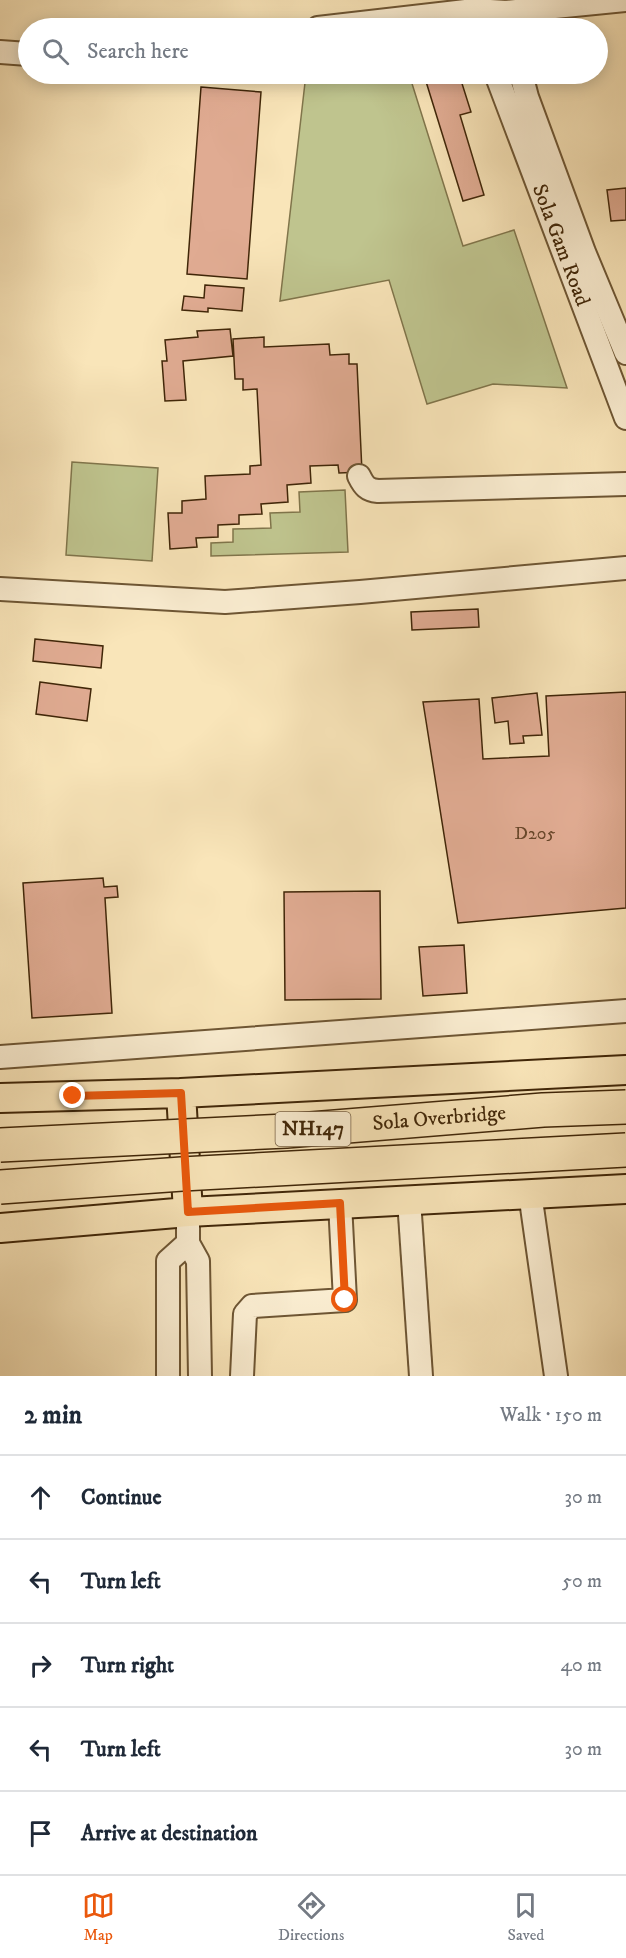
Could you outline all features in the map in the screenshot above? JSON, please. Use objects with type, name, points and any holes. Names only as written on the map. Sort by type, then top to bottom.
[{"type":"highway","name":"Sola Overbridge","points":[[0,1145],[286,1131],[543,1110],[626,1107]]},
{"type":"highway","name":"Sola Overbridge","points":[[0,1187],[626,1150]]},
{"type":"main road","points":[[0,1098],[181,1093],[626,1070]]},
{"type":"main road","points":[[181,1093],[188,1212]]},
{"type":"main road","points":[[0,1228],[188,1212],[626,1189]]},
{"type":"street","points":[[423,18],[475,13],[507,14],[626,0]]},
{"type":"street","points":[[0,52],[18,53]]},
{"type":"street","name":"Sola Gam Road","points":[[500,84],[626,418]]},
{"type":"street","name":"Sola Gam Road","points":[[523,84],[526,98],[580,241],[626,353]]},
{"type":"street","points":[[358,476],[364,486],[378,491],[626,484]]},
{"type":"street","points":[[0,589],[225,602],[626,568]]},
{"type":"street","points":[[0,1057],[626,1011]]},
{"type":"street","points":[[530,1193],[556,1376]]},
{"type":"street","points":[[409,1200],[421,1376]]},
{"type":"street","points":[[242,1376],[244,1314],[252,1306],[345,1300],[340,1203]]},
{"type":"street","points":[[188,1212],[188,1243],[198,1261],[200,1376]]},
{"type":"street","points":[[168,1376],[168,1261],[188,1243]]},
{"type":"green space","points":[[305,84],[412,84],[463,246],[514,230],[567,388],[493,384],[427,404],[389,280],[280,301]]},
{"type":"green space","points":[[72,462],[158,468],[152,561],[66,555]]},
{"type":"green space","points":[[345,490],[348,552],[211,556],[211,543],[233,542],[233,529],[271,528],[270,513],[300,512],[299,492]]},
{"type":"building","points":[[427,84],[462,84],[471,112],[460,115],[484,195],[463,201]]},
{"type":"building","points":[[201,87],[261,92],[247,279],[187,274]]},
{"type":"building","points":[[626,188],[626,220],[611,221],[607,190]]},
{"type":"building","points":[[205,285],[244,288],[242,311],[208,308],[208,312],[182,310],[184,296],[204,298]]},
{"type":"building","points":[[230,329],[233,356],[183,361],[186,400],[165,401],[162,361],[167,361],[165,340],[198,337],[197,331]]},
{"type":"building","points":[[264,337],[264,347],[329,344],[330,355],[349,354],[349,364],[357,364],[362,472],[339,473],[338,465],[310,466],[311,483],[287,485],[288,502],[261,504],[262,514],[239,515],[239,524],[218,525],[218,537],[196,538],[197,547],[170,549],[168,513],[182,513],[182,501],[206,499],[205,476],[250,474],[250,466],[261,465],[257,389],[243,390],[243,379],[235,379],[233,339]]},
{"type":"building","points":[[478,609],[479,627],[412,630],[411,612]]},
{"type":"building","points":[[35,639],[103,646],[101,668],[33,661]]},
{"type":"building","points":[[40,682],[91,689],[87,721],[36,714]]},
{"type":"building","points":[[626,692],[626,908],[458,923],[423,702],[479,699],[483,759],[549,756],[546,696]]},
{"type":"building","points":[[537,693],[542,735],[523,736],[524,743],[510,744],[508,721],[495,723],[492,698]]},
{"type":"building","points":[[103,878],[104,887],[117,886],[118,897],[105,898],[112,1013],[32,1018],[23,883]]},
{"type":"building","points":[[380,891],[381,999],[285,1000],[284,892]]},
{"type":"building","points":[[464,945],[467,993],[423,996],[419,947]]},
{"type":"route","points":[[73,1096],[181,1093],[188,1212],[340,1203],[345,1300]]}]
